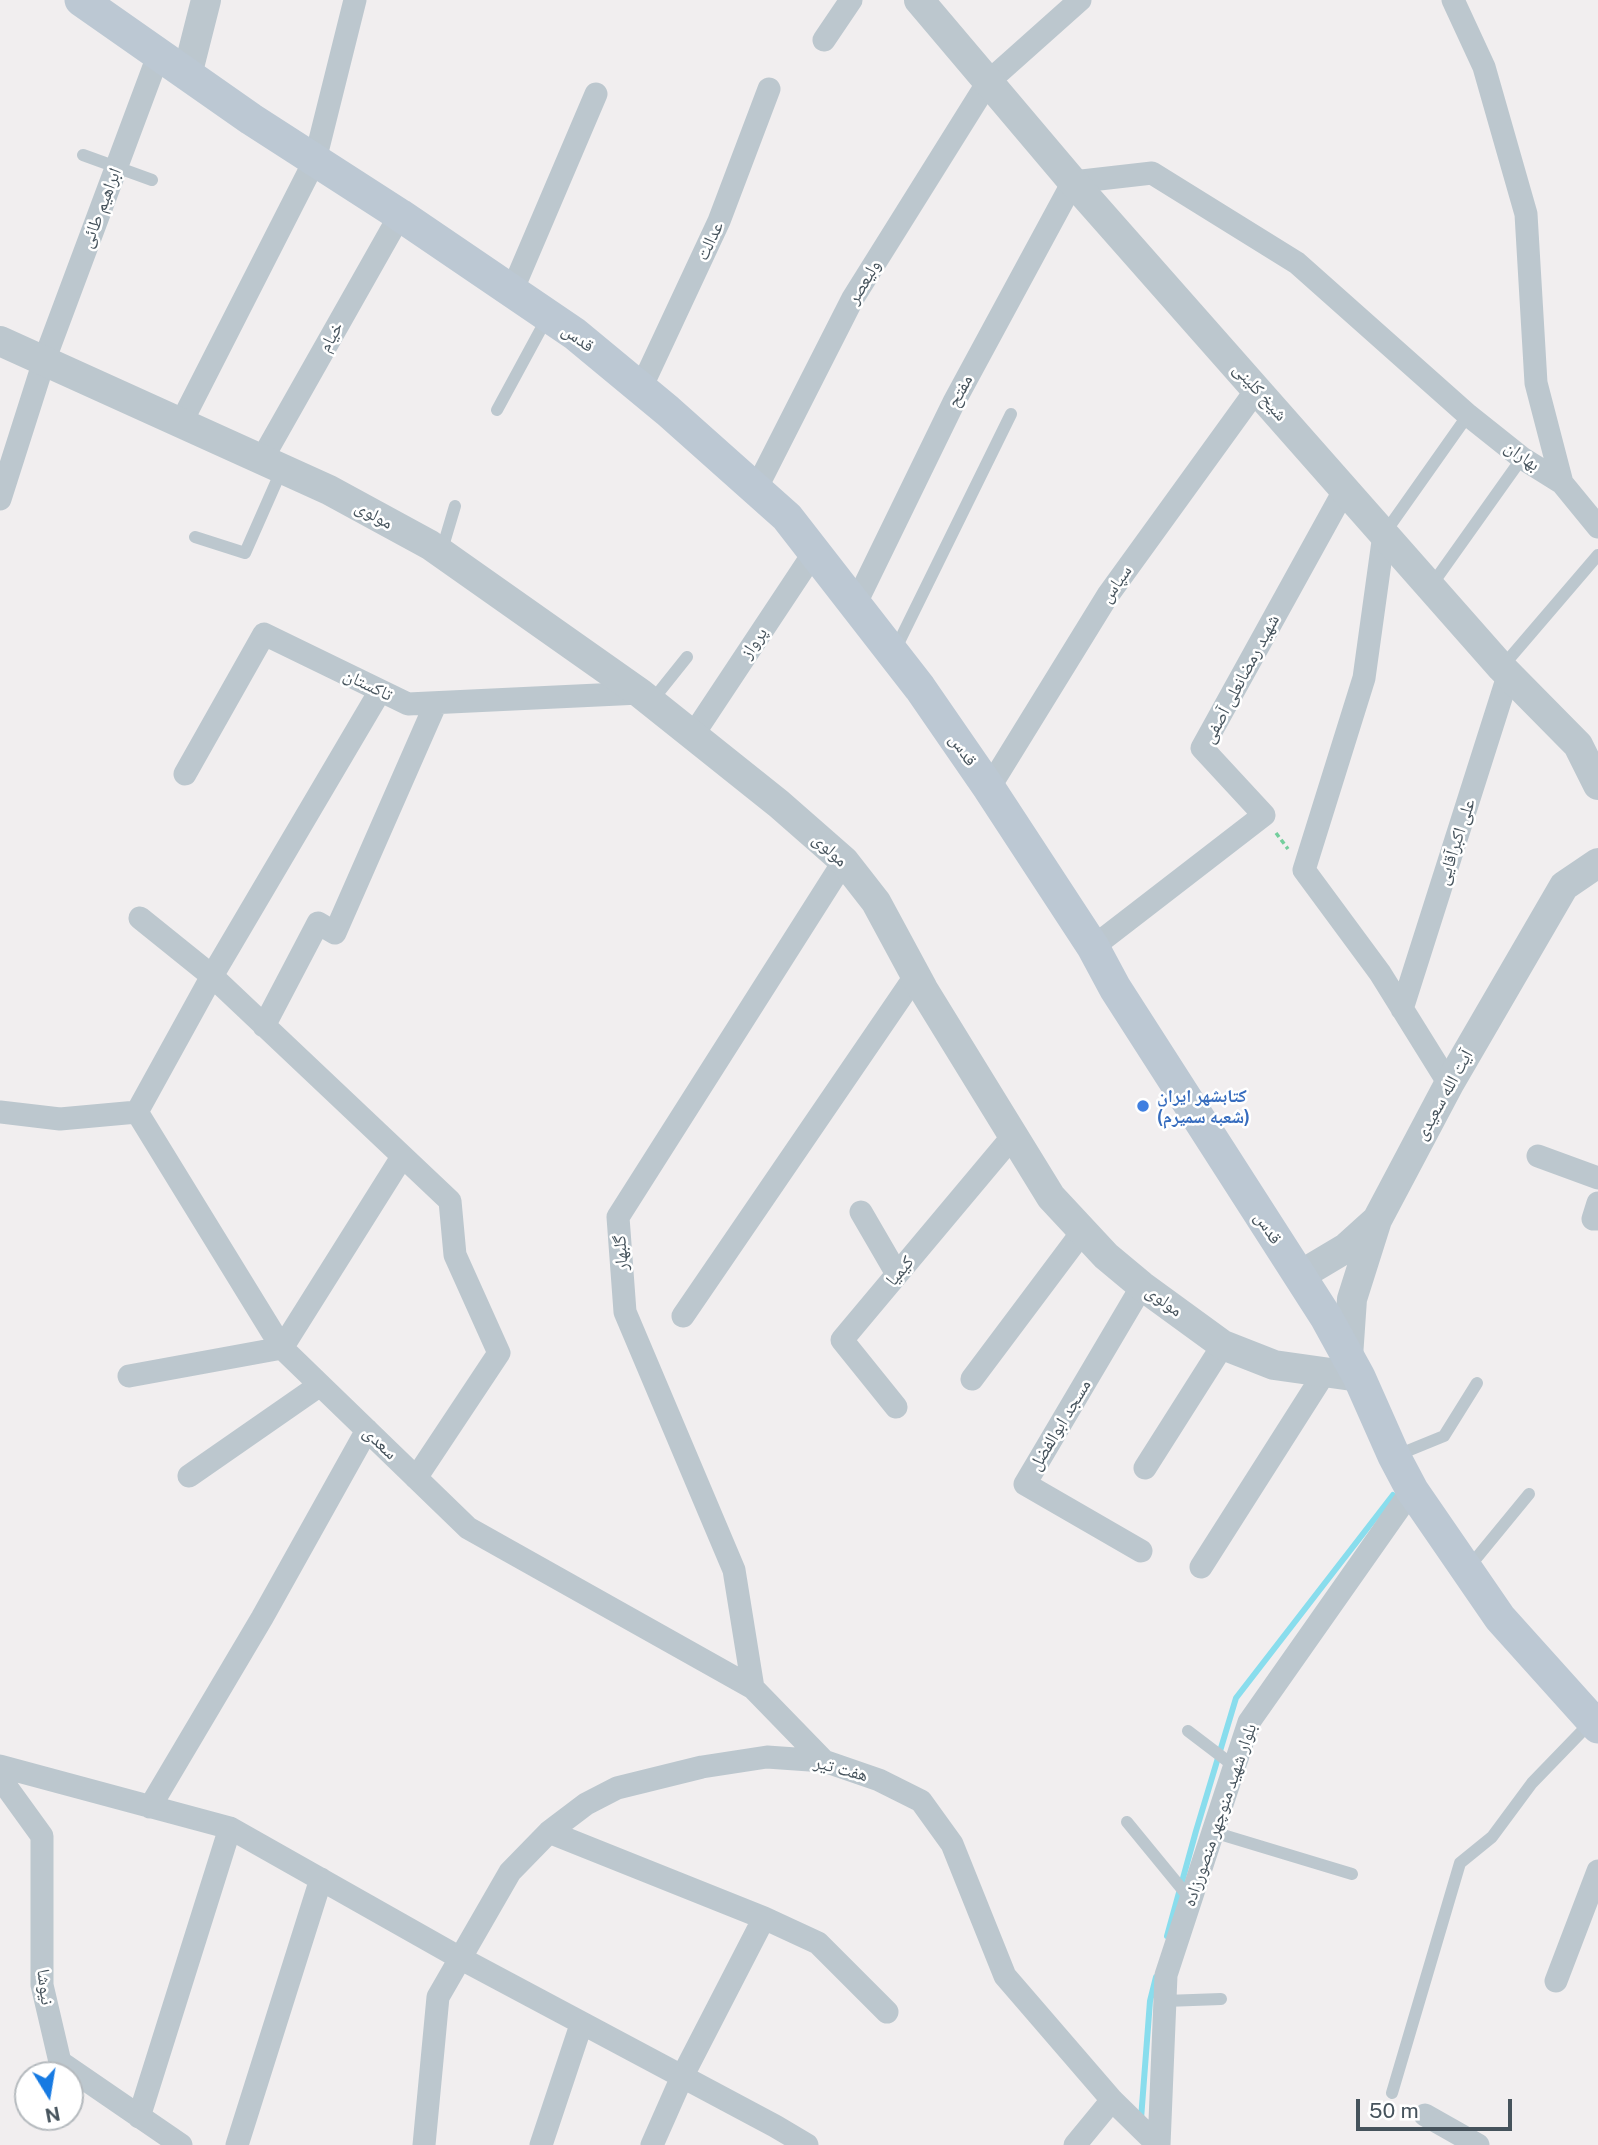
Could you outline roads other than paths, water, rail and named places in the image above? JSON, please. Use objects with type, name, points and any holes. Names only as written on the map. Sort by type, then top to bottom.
[{"type":"main road","name":"قدس","points":[[81,0],[158,56],[575,334],[641,388],[787,517],[894,653],[989,788],[1093,947],[1115,988],[1326,1317],[1344,1368],[1412,1490],[1500,1618],[1595,1724]]},
{"type":"street","points":[[187,75],[206,0]]},
{"type":"street","points":[[181,423],[315,160],[355,0]]},
{"type":"street","points":[[824,40],[851,0]]},
{"type":"street","name":"شیخ کلینی","points":[[919,0],[1073,182],[1505,672],[1578,745],[1598,785]]},
{"type":"street","name":"ولیعصر","points":[[756,489],[853,298],[988,82],[1080,0]]},
{"type":"street","name":"بهاران","points":[[1453,0],[1484,67],[1526,214],[1536,383],[1562,483]]},
{"type":"street","name":"ابراهیم طائی","points":[[0,499],[44,360],[158,56]]},
{"type":"street","name":"عدالت","points":[[641,388],[719,221],[769,89]]},
{"type":"street","points":[[512,291],[596,94]]},
{"type":"street","name":"بهاران","points":[[1073,182],[1152,173],[1297,263],[1468,415],[1522,458],[1562,483]]},
{"type":"street","name":"مفتح","points":[[856,603],[954,402],[1073,182]]},
{"type":"street","name":"خیام","points":[[272,464],[400,215]]},
{"type":"street","name":"مولوی","points":[[0,341],[329,490],[441,553],[645,697],[844,861],[876,902],[916,975],[1051,1197],[1106,1256],[1223,1345],[1274,1365],[1344,1368]]},
{"type":"street","name":"سپاس","points":[[989,788],[1108,595],[1257,389]]},
{"type":"street","points":[[1562,483],[1598,527]]},
{"type":"street","name":"شهید رمضانعلی آصفی","points":[[1093,947],[1264,816],[1202,748],[1345,489]]},
{"type":"street","points":[[1384,534],[1364,678],[1304,870],[1380,973],[1449,1084]]},
{"type":"street","name":"پرواز","points":[[692,735],[814,551]]},
{"type":"street","name":"تاکستان","points":[[185,774],[264,634],[408,704],[645,697]]},
{"type":"street","name":"علی اکبرآقایی","points":[[1402,1009],[1505,672]]},
{"type":"street","points":[[0,1111],[60,1119],[137,1112],[212,976],[380,691]]},
{"type":"street","points":[[264,1026],[318,923],[335,933],[436,703]]},
{"type":"street","name":"گلبهار","points":[[753,1688],[734,1570],[625,1312],[618,1217],[844,861]]},
{"type":"street","name":"آیت الله سعیدی","points":[[1344,1368],[1352,1300],[1377,1220],[1449,1084],[1564,886],[1598,863]]},
{"type":"street","points":[[140,918],[212,976],[450,1201],[455,1255],[499,1353],[416,1478]]},
{"type":"street","points":[[683,1316],[916,975]]},
{"type":"street","name":"سعدی","points":[[137,1112],[282,1348],[468,1528],[753,1688],[824,1761]]},
{"type":"street","name":"کیمیا","points":[[896,1407],[842,1340],[1013,1136]]},
{"type":"street","points":[[1538,1156],[1598,1178]]},
{"type":"street","points":[[129,1377],[282,1348],[402,1157]]},
{"type":"street","points":[[1598,1203],[1593,1219],[1598,1219]]},
{"type":"street","points":[[861,1212],[897,1274]]},
{"type":"street","points":[[1299,1276],[1346,1248],[1377,1220]]},
{"type":"street","points":[[972,1378],[1083,1231]]},
{"type":"street","name":"مسجد ابوالفضل","points":[[1141,1551],[1025,1484],[1142,1286]]},
{"type":"street","points":[[1145,1468],[1223,1345]]},
{"type":"street","points":[[1201,1567],[1344,1368]]},
{"type":"street","points":[[189,1476],[320,1385]]},
{"type":"street","points":[[150,1807],[262,1618],[367,1430]]},
{"type":"street","name":"بلوار شهید منوچهر منصورزاده","points":[[1149,2136],[1166,1975],[1188,1897],[1213,1832],[1230,1763],[1249,1722],[1412,1490]]},
{"type":"street","name":"هفت تیر","points":[[424,2145],[438,1997],[510,1872],[549,1832],[586,1804],[617,1788],[702,1767],[767,1758],[824,1761],[879,1780],[921,1801],[952,1844],[1005,1976],[1112,2100],[1149,2136]]},
{"type":"street","points":[[0,1766],[230,1828],[581,2025],[807,2145]]},
{"type":"street","name":"نیوشا","points":[[0,1778],[42,1836],[42,1985],[60,2062],[181,2145]]},
{"type":"street","points":[[139,2117],[230,1828]]},
{"type":"street","points":[[549,1832],[764,1918],[818,1943],[887,2012]]},
{"type":"street","points":[[1556,1981],[1598,1871]]},
{"type":"street","points":[[237,2145],[321,1880]]},
{"type":"street","points":[[652,2145],[682,2077],[764,1918]]},
{"type":"street","points":[[541,2145],[581,2025]]},
{"type":"street","points":[[1075,2145],[1112,2100]]},
{"type":"street","points":[[1425,2115],[1478,2145]]},
{"type":"lane","points":[[83,155],[152,180]]},
{"type":"lane","points":[[497,410],[548,316]]},
{"type":"lane","points":[[894,653],[1011,414]]},
{"type":"lane","points":[[1384,534],[1468,415]]},
{"type":"lane","points":[[1431,586],[1522,458]]},
{"type":"lane","points":[[195,537],[244,553],[272,464]]},
{"type":"lane","points":[[441,553],[455,506]]},
{"type":"lane","points":[[1505,672],[1598,555]]},
{"type":"lane","points":[[645,697],[687,657]]},
{"type":"lane","points":[[1394,1456],[1444,1436],[1477,1383]]},
{"type":"lane","points":[[1467,1571],[1529,1494]]},
{"type":"lane","points":[[1392,2093],[1460,1863],[1492,1837],[1531,1783],[1595,1724]]},
{"type":"lane","points":[[1188,1731],[1230,1763]]},
{"type":"lane","points":[[1127,1822],[1188,1897]]},
{"type":"lane","points":[[1213,1832],[1352,1874]]},
{"type":"lane","points":[[1165,2001],[1221,1999]]},
{"type":"waterway","points":[[1167,1936],[1236,1698],[1393,1495]]},
{"type":"waterway","points":[[1141,2119],[1150,2001],[1156,1977]]},
{"type":"place","name":"کتابشهر ایران (شعبه سمیرم)","points":[[1143,1106]]}]
